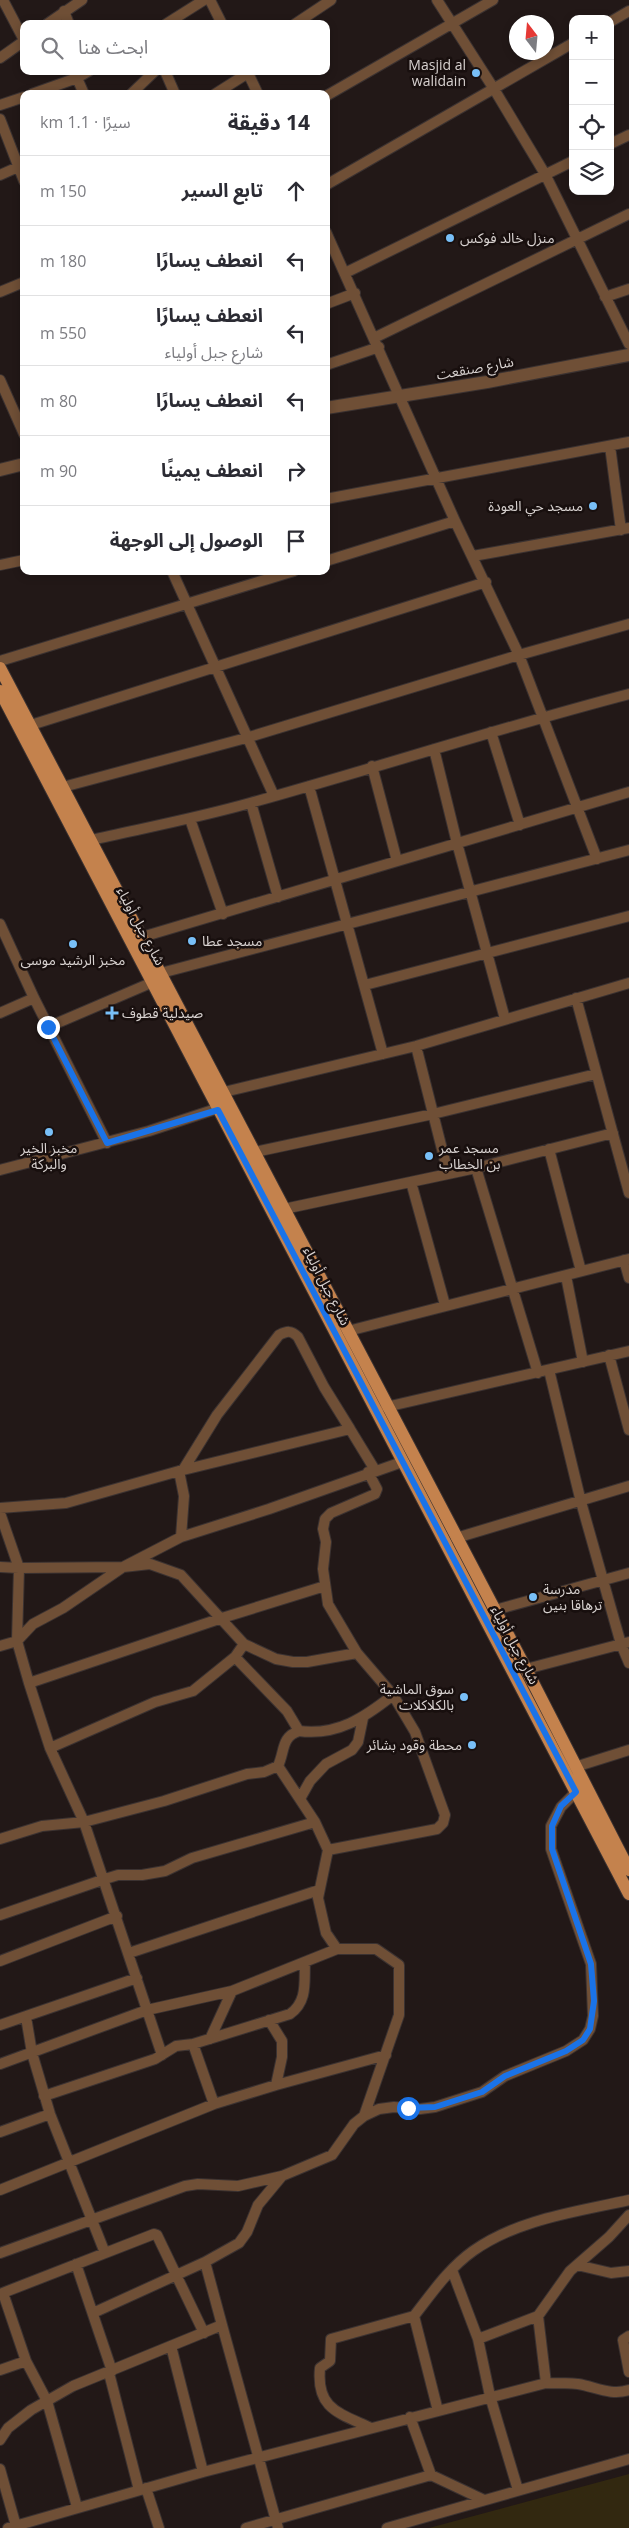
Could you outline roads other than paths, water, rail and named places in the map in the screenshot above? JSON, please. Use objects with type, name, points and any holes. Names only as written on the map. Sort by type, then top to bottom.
[{"type":"main road","name":"شارع جبل أولياء","points":[[0,668],[142,937],[157,977],[218,1110],[629,1894]]},
{"type":"main road","name":"شارع جبل أولياء","points":[[0,691],[157,977],[224,1092],[386,1407],[526,1669],[629,1870]]},
{"type":"street","points":[[3,0],[20,32]]},
{"type":"street","points":[[172,20],[204,0]]},
{"type":"street","points":[[210,0],[220,20]]},
{"type":"street","points":[[301,20],[331,0]]},
{"type":"street","points":[[437,0],[545,174],[629,344]]},
{"type":"street","points":[[330,94],[493,0]]},
{"type":"street","points":[[53,20],[79,1]]},
{"type":"street","points":[[614,20],[629,11]]},
{"type":"street","points":[[64,12],[67,20]]},
{"type":"street","points":[[0,58],[20,43]]},
{"type":"street","points":[[330,183],[569,45]]},
{"type":"street","points":[[43,90],[82,75]]},
{"type":"street","points":[[135,90],[151,75]]},
{"type":"street","points":[[167,75],[173,90]]},
{"type":"street","points":[[221,90],[244,75]]},
{"type":"street","points":[[249,75],[256,90]]},
{"type":"street","points":[[77,78],[82,90]]},
{"type":"street","points":[[0,104],[20,97]]},
{"type":"street","points":[[0,119],[19,153],[18,167],[20,172]]},
{"type":"street","points":[[614,142],[629,135]]},
{"type":"street","points":[[345,272],[569,163]]},
{"type":"street","points":[[0,175],[18,167]]},
{"type":"street","points":[[330,363],[376,343],[576,239],[629,214]]},
{"type":"street","points":[[330,240],[455,521],[486,582],[519,655],[579,807],[597,859]]},
{"type":"street","points":[[0,292],[20,284]]},
{"type":"street","points":[[606,297],[629,289]]},
{"type":"street","points":[[330,302],[355,293]]},
{"type":"street","name":"شارع صنقعت","points":[[330,407],[629,355]]},
{"type":"street","points":[[0,380],[20,425]]},
{"type":"street","points":[[330,498],[629,442]]},
{"type":"street","points":[[473,556],[625,529],[610,446]]},
{"type":"street","points":[[0,470],[20,465]]},
{"type":"street","points":[[330,560],[455,521]]},
{"type":"street","points":[[0,565],[20,561]]},
{"type":"street","points":[[174,575],[246,738],[274,796]]},
{"type":"street","points":[[0,661],[281,575]]},
{"type":"street","points":[[30,725],[486,582]]},
{"type":"street","points":[[63,787],[246,738],[519,655],[629,624]]},
{"type":"street","points":[[90,840],[190,819],[251,803],[543,716],[629,694]]},
{"type":"street","points":[[491,732],[520,824]]},
{"type":"street","points":[[434,748],[457,843],[505,1019]]},
{"type":"street","points":[[372,766],[397,861]]},
{"type":"street","points":[[309,786],[337,880],[383,1054]]},
{"type":"street","points":[[142,937],[629,792]]},
{"type":"street","points":[[251,803],[278,897]]},
{"type":"street","points":[[190,819],[223,914]]},
{"type":"street","points":[[48,1027],[157,977],[470,891],[629,850]]},
{"type":"street","points":[[365,985],[629,916]]},
{"type":"street","points":[[1,929],[107,1143]]},
{"type":"street","points":[[224,1092],[416,1046],[629,983]]},
{"type":"street","points":[[0,1013],[34,998]]},
{"type":"street","points":[[576,998],[629,1193]]},
{"type":"street","points":[[416,1046],[448,1173]]},
{"type":"street","points":[[255,1152],[433,1114],[596,1074]]},
{"type":"street","points":[[0,1170],[107,1143],[218,1110],[230,1104]]},
{"type":"street","points":[[284,1209],[476,1168],[613,1133]]},
{"type":"street","points":[[549,1148],[581,1271]]},
{"type":"street","points":[[476,1168],[538,1373]]},
{"type":"street","points":[[411,1182],[445,1305]]},
{"type":"street","points":[[348,1331],[627,1259],[629,1278]]},
{"type":"street","points":[[566,1276],[583,1362]]},
{"type":"street","points":[[181,1537],[184,1496],[181,1471],[217,1415],[279,1335],[286,1331],[292,1332],[298,1337],[324,1387],[350,1429],[372,1471],[377,1489],[376,1494],[340,1508],[325,1519],[323,1529],[326,1542],[324,1586],[332,1614],[356,1653],[393,1695],[414,1732],[445,1815],[443,1822],[437,1829],[328,1850]]},
{"type":"street","points":[[386,1407],[538,1373],[629,1350]]},
{"type":"street","points":[[609,1355],[629,1430]]},
{"type":"street","points":[[549,1370],[580,1502],[602,1582],[625,1643],[629,1663]]},
{"type":"street","points":[[0,1508],[66,1503],[181,1471],[350,1429]]},
{"type":"street","points":[[0,1646],[18,1641],[32,1624],[63,1608],[123,1567],[181,1537],[269,1509],[372,1471],[402,1462]]},
{"type":"street","points":[[456,1538],[629,1486]]},
{"type":"street","points":[[0,1513],[19,1568],[18,1641],[29,1682],[50,1748],[84,1822],[105,1879],[162,2055]]},
{"type":"street","points":[[0,1567],[123,1567],[150,1564],[181,1575],[244,1644],[276,1659],[308,1662],[356,1653]]},
{"type":"street","points":[[495,1610],[629,1573]]},
{"type":"street","points":[[29,1682],[324,1586]]},
{"type":"street","points":[[526,1669],[625,1643]]},
{"type":"street","points":[[50,1748],[156,1702],[194,1691],[235,1657],[244,1644]]},
{"type":"street","points":[[235,1657],[287,1711],[299,1731]]},
{"type":"street","points":[[278,1766],[285,1740],[290,1734],[299,1731],[317,1733],[363,1718],[393,1695]]},
{"type":"street","points":[[301,1798],[310,1781],[326,1764],[352,1750],[358,1742],[363,1718]]},
{"type":"street","points":[[575,1767],[629,1750]]},
{"type":"street","points":[[278,1766],[301,1798],[328,1850],[318,1898],[326,1932],[337,1949]]},
{"type":"street","points":[[0,1839],[42,1826],[84,1822],[164,1801],[247,1774],[264,1772],[278,1766]]},
{"type":"street","points":[[0,2253],[185,2186],[198,2184],[238,2186],[282,2176],[332,2155],[354,2124],[364,2116],[379,2109],[435,2107],[482,2092],[505,2076],[566,2051],[583,2040],[590,2029],[594,2001],[591,1964],[552,1849],[552,1826],[561,1806],[576,1792]]},
{"type":"street","points":[[0,1915],[105,1879],[165,1871],[192,1858],[315,1822]]},
{"type":"street","points":[[129,1953],[319,1890]]},
{"type":"street","points":[[0,1961],[117,1916]]},
{"type":"street","points":[[0,2064],[146,2010],[232,1991],[337,1949],[376,1949],[399,1965],[399,2015],[364,2116]]},
{"type":"street","points":[[44,2096],[162,2055],[176,2046],[193,2044],[290,2014],[299,2008],[304,1997],[304,1962]]},
{"type":"street","points":[[0,2025],[137,1978]]},
{"type":"street","points":[[210,2038],[232,1991]]},
{"type":"street","points":[[26,2017],[32,2053],[50,2114],[105,2253]]},
{"type":"street","points":[[269,2020],[282,2041],[282,2057],[276,2084]]},
{"type":"street","points":[[193,2044],[214,2104]]},
{"type":"street","points":[[0,2190],[214,2104],[276,2084],[386,2055]]},
{"type":"street","points":[[0,2132],[50,2114]]},
{"type":"street","points":[[94,2313],[205,2262],[239,2243],[247,2232],[258,2205],[282,2176]]},
{"type":"street","points":[[371,2428],[332,2410],[318,2387],[320,2368],[330,2360],[331,2339],[414,2316],[452,2270],[480,2247],[521,2226],[629,2200]]},
{"type":"street","points":[[546,2383],[538,2316],[551,2294],[577,2265],[609,2237],[629,2215]]},
{"type":"street","points":[[77,2507],[47,2400],[26,2361],[1,2293],[154,2234],[157,2235],[204,2333]]},
{"type":"street","points":[[205,2262],[277,2524]]},
{"type":"street","points":[[76,2264],[94,2313],[142,2489],[159,2528]]},
{"type":"street","points":[[577,2265],[611,2273],[629,2271]]},
{"type":"street","points":[[452,2270],[478,2339],[490,2396],[518,2490]]},
{"type":"street","points":[[414,2316],[438,2411]]},
{"type":"street","points":[[478,2339],[538,2316]]},
{"type":"street","points":[[0,2440],[8,2428],[31,2410],[72,2386],[222,2325]]},
{"type":"street","points":[[629,2336],[623,2340],[629,2372]]},
{"type":"street","points":[[171,2346],[203,2472]]},
{"type":"street","points":[[0,2370],[26,2361]]},
{"type":"street","points":[[0,2469],[12,2527],[203,2472],[546,2383],[578,2384],[614,2392],[629,2390]]},
{"type":"street","points":[[410,2418],[431,2475]]},
{"type":"street","points":[[387,2528],[629,2459]]},
{"type":"street","points":[[246,2528],[277,2524],[431,2475],[484,2500]]},
{"type":"place","name":"Masjid al walidain","points":[[476,73]]},
{"type":"place","name":"منزل خالد فوكس","points":[[450,238]]},
{"type":"place","name":"مسجد حي العودة","points":[[593,506]]},
{"type":"place","name":"مسجد عطا","points":[[192,941]]},
{"type":"place","name":"مخبز الرشيد موسى","points":[[73,944]]},
{"type":"place","name":"صيدلية قطوف","points":[[112,1013]]},
{"type":"place","name":"مخبز الخير والبركة","points":[[49,1132]]},
{"type":"place","name":"مسجد عمر بن الخطاب","points":[[429,1156]]},
{"type":"place","name":"مدرسة ترهاقا بنين","points":[[533,1597]]},
{"type":"place","name":"سوق الماشية بالكلاكلات","points":[[464,1697]]},
{"type":"place","name":"محطة وقود بشائر","points":[[472,1745]]}]
